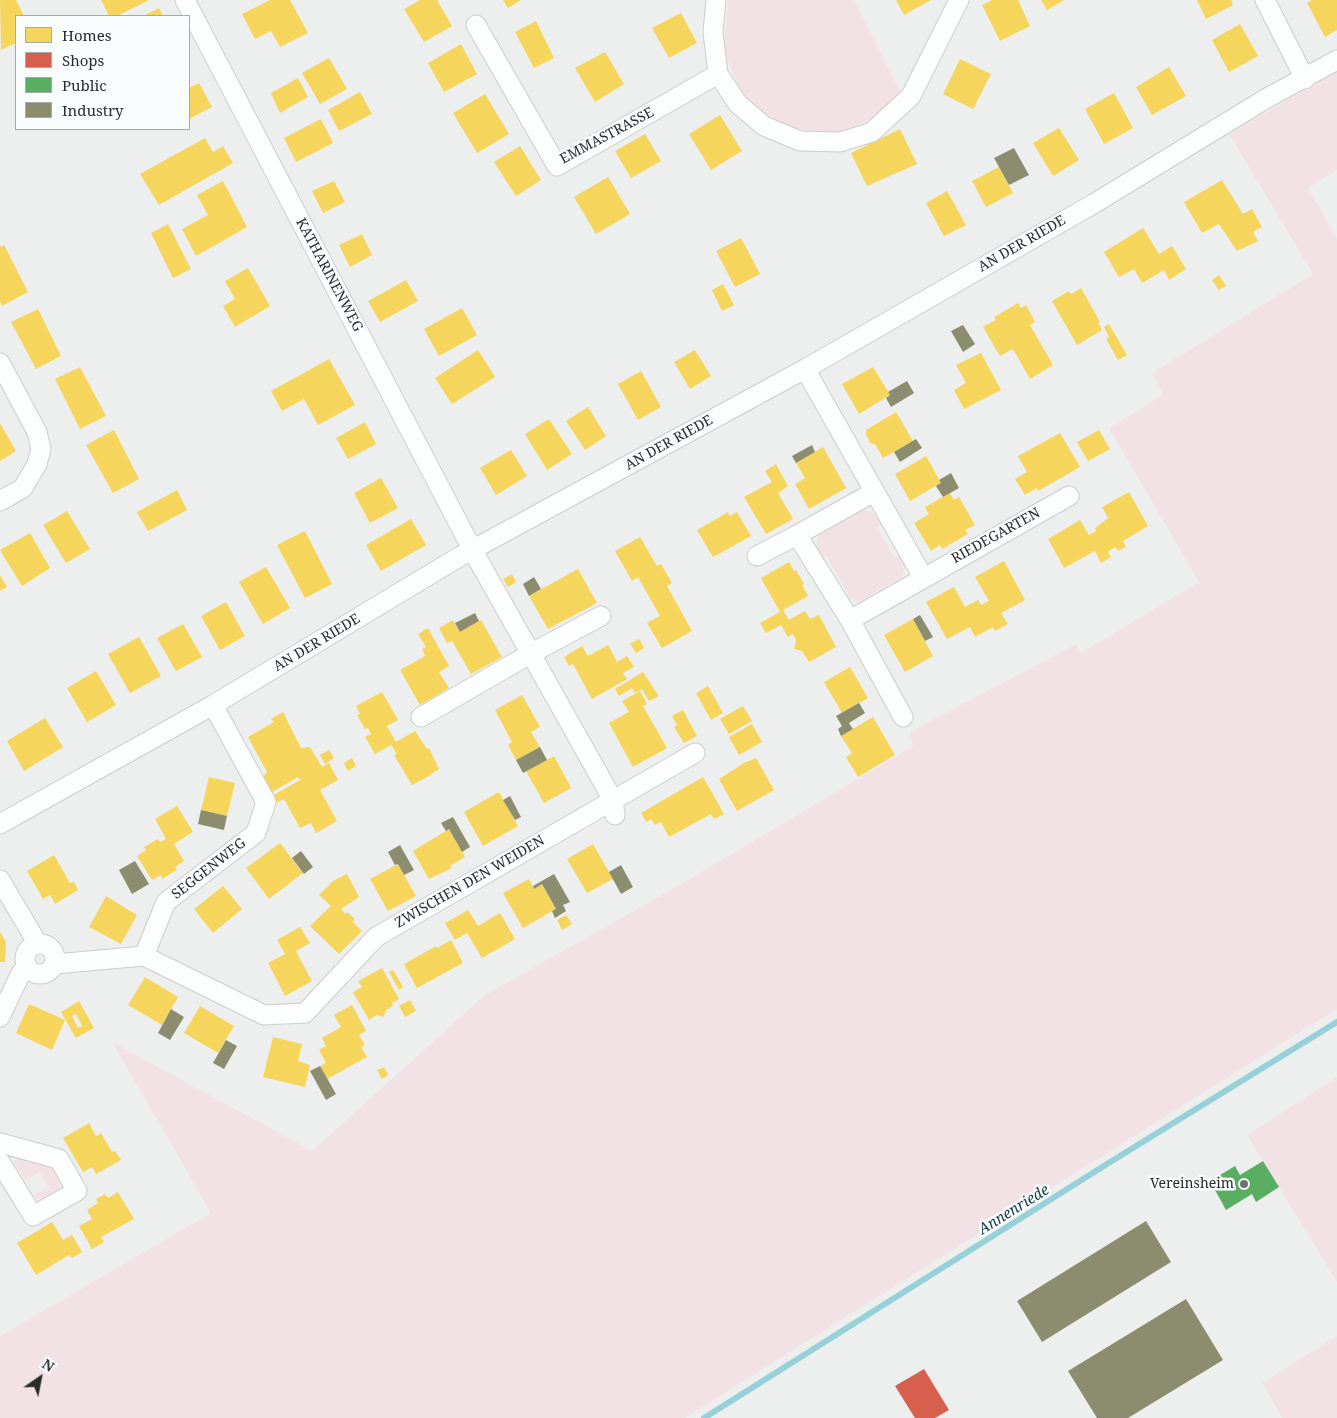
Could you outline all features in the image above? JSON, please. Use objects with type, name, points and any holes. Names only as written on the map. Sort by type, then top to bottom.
[{"type":"street","name":"KATHARINENWEG","points":[[185,0],[472,550]]},
{"type":"street","points":[[716,0],[713,32],[718,74],[738,104],[764,126],[800,141],[840,142],[872,132],[911,96],[959,0]]},
{"type":"street","points":[[1265,0],[1305,79]]},
{"type":"street","name":"EMMASTRASSE","points":[[476,25],[557,166],[718,74]]},
{"type":"street","name":"AN DER RIEDE","points":[[0,824],[213,705],[472,550],[805,369],[1095,202],[1267,98],[1337,60]]},
{"type":"street","points":[[0,363],[37,432],[40,449],[37,464],[23,488],[0,500]]},
{"type":"street","points":[[805,369],[923,577]]},
{"type":"street","points":[[757,556],[874,492]]},
{"type":"street","name":"RIEDEGARTEN","points":[[850,620],[1069,496]]},
{"type":"street","points":[[797,535],[850,620],[903,717]]},
{"type":"street","points":[[472,550],[614,808]]},
{"type":"street","points":[[421,718],[530,654],[601,616]]},
{"type":"street","name":"SEGGENWEG","points":[[144,956],[166,902],[256,833],[266,802],[213,705]]},
{"type":"street","name":"ZWISCHEN DEN WEIDEN","points":[[144,956],[264,1015],[305,1013],[376,937],[614,808],[695,753]]},
{"type":"street","points":[[0,880],[38,944]]},
{"type":"street","points":[[38,944],[46,944],[52,949],[55,956],[55,964],[50,971],[42,975],[33,973],[27,967],[26,953],[31,947],[38,944]]},
{"type":"street","points":[[55,964],[144,956]]},
{"type":"street","points":[[0,1017],[21,972],[27,967]]},
{"type":"street","points":[[0,1143],[59,1159],[77,1191],[33,1216],[0,1162]]},
{"type":"shaded area","points":[[728,0],[854,0],[900,91],[890,105],[871,119],[842,132],[816,132],[787,127],[763,113],[743,95],[732,73],[724,48]]},
{"type":"shaded area","points":[[1337,71],[1337,170],[1308,188],[1337,238],[1337,1009],[685,1418],[0,1418],[0,1336],[211,1213],[112,1042],[312,1151],[485,995],[683,883],[913,746],[910,732],[1076,644],[1081,653],[1199,582],[1109,428],[1163,395],[1152,373],[1313,274],[1229,134]]},
{"type":"shaded area","points":[[862,510],[878,514],[883,523],[877,527],[895,558],[901,555],[906,564],[902,577],[860,601],[850,598],[826,555],[821,558],[815,548],[819,535]]},
{"type":"shaded area","points":[[1337,1077],[1337,1282],[1247,1135]]},
{"type":"shaded area","points":[[21,1158],[52,1166],[61,1183],[59,1189],[40,1199],[36,1198],[33,1195],[48,1187],[40,1172],[25,1180],[13,1161]]},
{"type":"shaded area","points":[[1337,1336],[1337,1418],[1282,1418],[1262,1383]]},
{"type":"building: Homes","points":[[0,0],[16,0],[24,15],[15,15],[15,43],[1,50]]},
{"type":"building: Homes","points":[[101,0],[149,0],[119,15],[108,15]]},
{"type":"building: Homes","points":[[270,0],[290,0],[308,33],[280,47],[271,31],[255,39],[242,14]]},
{"type":"building: Homes","points":[[420,0],[437,0],[452,26],[424,42],[404,9]]},
{"type":"building: Homes","points":[[503,0],[521,0],[508,8]]},
{"type":"building: Homes","points":[[896,0],[931,0],[904,15]]},
{"type":"building: Homes","points":[[992,0],[1018,0],[1030,26],[1000,41],[982,5]]},
{"type":"building: Homes","points":[[1041,0],[1064,0],[1047,10]]},
{"type":"building: Homes","points":[[1197,0],[1231,0],[1233,5],[1206,19]]},
{"type":"building: Homes","points":[[1312,0],[1337,0],[1337,30],[1325,37],[1307,3]]},
{"type":"building: Homes","points":[[159,8],[162,15],[145,15]]},
{"type":"building: Homes","points":[[681,13],[697,43],[669,58],[652,28]]},
{"type":"building: Homes","points":[[536,21],[554,58],[534,68],[515,32]]},
{"type":"building: Homes","points":[[1240,24],[1258,56],[1229,72],[1212,40]]},
{"type":"building: Homes","points":[[461,44],[477,74],[444,92],[428,63]]},
{"type":"building: Homes","points":[[605,52],[624,84],[595,102],[575,68]]},
{"type":"building: Homes","points":[[329,58],[347,89],[320,104],[302,73]]},
{"type":"building: Homes","points":[[960,59],[991,74],[973,109],[943,94]]},
{"type":"building: Homes","points":[[1169,67],[1186,96],[1152,115],[1136,87]]},
{"type":"building: Homes","points":[[298,78],[308,97],[280,113],[271,93]]},
{"type":"building: Homes","points":[[199,83],[212,107],[190,118],[190,88]]},
{"type":"building: Homes","points":[[360,92],[372,114],[339,131],[328,110]]},
{"type":"building: Homes","points":[[1114,93],[1133,128],[1104,144],[1085,109]]},
{"type":"building: Homes","points":[[485,94],[509,134],[477,153],[453,113]]},
{"type":"building: Homes","points":[[720,115],[742,151],[711,170],[689,134]]},
{"type":"building: Homes","points":[[321,119],[333,143],[296,162],[284,138]]},
{"type":"building: Homes","points":[[1059,128],[1079,160],[1053,176],[1033,143]]},
{"type":"building: Homes","points":[[900,129],[917,164],[867,186],[851,153]]},
{"type":"building: Homes","points":[[645,134],[661,161],[631,178],[615,151]]},
{"type":"building: Homes","points":[[205,138],[213,152],[223,146],[233,163],[159,205],[140,174]]},
{"type":"building: Homes","points":[[520,146],[541,180],[516,196],[494,162]]},
{"type":"building: Homes","points":[[999,167],[1013,193],[986,207],[972,181]]},
{"type":"building: Homes","points":[[608,177],[630,214],[596,234],[574,197]]},
{"type":"building: Homes","points":[[1222,180],[1243,214],[1252,209],[1262,227],[1253,232],[1258,241],[1237,251],[1219,224],[1202,233],[1184,202]]},
{"type":"building: Homes","points":[[223,181],[247,227],[196,256],[182,229],[208,215],[197,195]]},
{"type":"building: Homes","points":[[334,181],[345,202],[323,213],[312,191]]},
{"type":"building: Homes","points":[[947,191],[966,225],[944,236],[926,203]]},
{"type":"building: Homes","points":[[168,224],[191,269],[173,278],[151,233]]},
{"type":"building: Homes","points":[[1143,228],[1159,254],[1172,246],[1186,269],[1169,280],[1164,270],[1142,283],[1134,269],[1119,277],[1104,252]]},
{"type":"building: Homes","points":[[362,234],[372,255],[350,267],[339,245]]},
{"type":"building: Homes","points":[[741,238],[760,274],[735,287],[716,251]]},
{"type":"building: Homes","points":[[4,245],[28,292],[2,306],[0,301],[0,247]]},
{"type":"building: Homes","points":[[248,268],[270,306],[235,327],[223,306],[235,299],[225,281]]},
{"type":"building: Homes","points":[[1219,275],[1226,286],[1219,290],[1212,280]]},
{"type":"building: Homes","points":[[406,280],[418,301],[380,322],[368,301]]},
{"type":"building: Homes","points":[[723,284],[734,305],[722,311],[712,290]]},
{"type":"building: Homes","points":[[1081,288],[1100,322],[1098,323],[1102,330],[1077,345],[1052,301],[1069,291],[1071,294]]},
{"type":"building: Homes","points":[[1018,303],[1021,308],[1026,305],[1035,322],[1030,325],[1053,365],[1030,379],[1013,349],[1000,356],[983,327],[996,320],[994,317]]},
{"type":"building: Homes","points":[[462,308],[477,335],[439,356],[424,329]]},
{"type":"building: Homes","points":[[38,309],[61,356],[36,369],[11,322]]},
{"type":"building: Homes","points":[[1109,324],[1127,355],[1118,360],[1106,339],[1109,337],[1104,327]]},
{"type":"building: Homes","points":[[478,350],[495,377],[452,404],[435,378]]},
{"type":"building: Homes","points":[[695,350],[711,376],[690,389],[674,362]]},
{"type":"building: Homes","points":[[981,353],[1001,390],[964,409],[954,390],[966,383],[956,365]]},
{"type":"building: Homes","points":[[329,359],[355,405],[318,425],[304,399],[282,411],[271,391]]},
{"type":"building: Homes","points":[[80,367],[106,416],[80,429],[55,379]]},
{"type":"building: Homes","points":[[873,367],[890,395],[859,414],[842,384]]},
{"type":"building: Homes","points":[[641,371],[661,407],[638,420],[618,384]]},
{"type":"building: Homes","points":[[588,407],[606,436],[585,450],[566,421]]},
{"type":"building: Homes","points":[[896,412],[913,441],[883,458],[875,444],[870,443],[866,430]]},
{"type":"building: Homes","points":[[549,419],[572,454],[547,470],[525,434]]},
{"type":"building: Homes","points":[[365,422],[376,444],[348,459],[336,438]]},
{"type":"building: Homes","points":[[0,423],[16,451],[0,461]]},
{"type":"building: Homes","points":[[114,430],[139,479],[113,493],[86,445]]},
{"type":"building: Homes","points":[[1099,430],[1110,449],[1088,461],[1077,442]]},
{"type":"building: Homes","points":[[1060,433],[1080,467],[1038,491],[1037,488],[1025,495],[1015,479],[1027,472],[1018,456]]},
{"type":"building: Homes","points":[[823,447],[846,488],[809,509],[795,484],[805,478],[796,463]]},
{"type":"building: Homes","points":[[511,450],[527,476],[496,495],[480,468]]},
{"type":"building: Homes","points":[[926,456],[941,483],[910,501],[895,474]]},
{"type":"building: Homes","points":[[776,464],[788,486],[778,493],[793,519],[766,534],[744,497],[772,482],[765,471]]},
{"type":"building: Homes","points":[[381,478],[398,508],[370,523],[354,493]]},
{"type":"building: Homes","points":[[177,490],[187,510],[148,531],[137,512]]},
{"type":"building: Homes","points":[[1129,492],[1148,526],[1123,541],[1126,547],[1118,551],[1115,547],[1108,552],[1111,557],[1101,563],[1095,551],[1064,568],[1048,539],[1080,520],[1089,535],[1096,531],[1095,528],[1108,518],[1102,507]]},
{"type":"building: Homes","points":[[950,493],[954,500],[959,497],[975,525],[965,530],[968,534],[942,549],[940,545],[931,551],[914,523],[929,514],[925,507]]},
{"type":"building: Homes","points":[[67,511],[90,549],[66,563],[43,525]]},
{"type":"building: Homes","points":[[728,512],[730,516],[737,512],[751,536],[713,557],[697,530]]},
{"type":"building: Homes","points":[[411,519],[426,545],[381,571],[366,545]]},
{"type":"building: Homes","points":[[305,531],[332,584],[305,598],[277,545]]},
{"type":"building: Homes","points":[[30,533],[50,568],[22,586],[0,550]]},
{"type":"building: Homes","points":[[640,537],[657,566],[661,564],[672,583],[667,586],[692,631],[662,648],[647,623],[660,616],[638,577],[632,581],[615,551]]},
{"type":"building: Homes","points":[[1004,561],[1025,600],[1001,613],[1008,624],[995,631],[993,627],[975,637],[970,627],[947,639],[926,602],[954,587],[965,607],[978,600],[981,605],[989,601],[975,577]]},
{"type":"building: Homes","points":[[789,562],[804,584],[802,585],[808,596],[783,610],[789,620],[805,611],[810,619],[819,615],[836,647],[809,662],[802,651],[794,649],[796,640],[793,634],[788,637],[781,625],[766,633],[760,623],[780,612],[761,578]]},
{"type":"building: Homes","points":[[266,567],[290,608],[263,624],[239,582]]},
{"type":"building: Homes","points":[[578,569],[597,603],[548,629],[529,596]]},
{"type":"building: Homes","points":[[512,574],[516,582],[508,587],[503,579]]},
{"type":"building: Homes","points":[[0,575],[7,587],[0,591]]},
{"type":"building: Homes","points":[[226,602],[245,636],[220,650],[201,616]]},
{"type":"building: Homes","points":[[913,619],[933,656],[905,672],[884,635]]},
{"type":"building: Homes","points":[[453,620],[460,632],[481,620],[502,657],[471,674],[452,641],[447,643],[439,628]]},
{"type":"building: Homes","points":[[183,624],[202,657],[176,671],[157,638]]},
{"type":"building: Homes","points":[[428,628],[449,666],[439,672],[449,688],[420,705],[400,670],[425,656],[422,649],[426,647],[418,634]]},
{"type":"building: Homes","points":[[139,637],[161,676],[130,693],[108,654]]},
{"type":"building: Homes","points":[[639,639],[644,648],[636,653],[630,644]]},
{"type":"building: Homes","points":[[608,645],[617,662],[627,656],[634,667],[623,673],[627,679],[592,699],[573,664],[569,666],[564,657],[582,646],[588,656]]},
{"type":"building: Homes","points":[[850,667],[868,698],[842,713],[824,682]]},
{"type":"building: Homes","points":[[96,671],[116,705],[87,722],[67,688]]},
{"type":"building: Homes","points":[[643,672],[659,696],[649,701],[642,689],[635,693],[632,688],[619,696],[615,689]]},
{"type":"building: Homes","points":[[708,686],[723,713],[711,720],[696,693]]},
{"type":"building: Homes","points":[[640,691],[647,704],[643,706],[667,748],[633,767],[609,723],[629,712],[622,701]]},
{"type":"building: Homes","points":[[382,692],[398,720],[387,726],[396,742],[415,731],[427,749],[429,748],[439,769],[412,785],[394,755],[397,754],[391,745],[375,754],[365,737],[371,734],[368,728],[365,729],[357,715],[360,714],[356,706]]},
{"type":"building: Homes","points":[[522,695],[540,727],[531,732],[540,747],[516,760],[508,745],[512,742],[495,710]]},
{"type":"building: Homes","points":[[743,706],[752,721],[729,734],[720,719]]},
{"type":"building: Homes","points":[[683,710],[697,736],[684,743],[674,727],[677,725],[672,716]]},
{"type":"building: Homes","points":[[283,712],[301,748],[310,747],[322,767],[329,763],[338,780],[320,790],[337,821],[316,833],[311,823],[300,828],[284,799],[276,803],[272,796],[309,775],[300,780],[298,777],[269,794],[261,779],[267,772],[248,737],[274,722],[271,719]]},
{"type":"building: Homes","points":[[873,717],[895,755],[858,777],[846,757],[852,753],[841,736]]},
{"type":"building: Homes","points":[[45,718],[63,747],[24,771],[7,741]]},
{"type":"building: Homes","points":[[752,724],[762,742],[739,755],[729,737]]},
{"type":"building: Homes","points":[[329,750],[334,758],[325,764],[320,755]]},
{"type":"building: Homes","points":[[554,756],[571,788],[544,803],[526,771]]},
{"type":"building: Homes","points":[[352,758],[356,766],[348,771],[344,763]]},
{"type":"building: Homes","points":[[756,758],[774,790],[737,811],[719,779],[744,763]]},
{"type":"building: Homes","points":[[209,777],[235,783],[227,816],[201,810]]},
{"type":"building: Homes","points":[[703,777],[724,814],[714,819],[711,814],[669,837],[661,822],[655,825],[651,819],[646,822],[641,813]]},
{"type":"building: Homes","points":[[499,792],[518,826],[483,846],[464,812]]},
{"type":"building: Homes","points":[[177,806],[193,832],[174,844],[184,861],[175,867],[177,870],[162,879],[161,875],[152,880],[137,856],[146,850],[144,847],[158,839],[160,842],[166,839],[155,819]]},
{"type":"building: Homes","points":[[449,829],[465,857],[450,866],[452,868],[429,879],[413,851]]},
{"type":"building: Homes","points":[[280,843],[303,873],[269,899],[246,868]]},
{"type":"building: Homes","points":[[593,844],[613,879],[587,893],[567,859]]},
{"type":"building: Homes","points":[[54,855],[70,883],[74,882],[78,890],[55,904],[50,895],[43,899],[27,871]]},
{"type":"building: Homes","points":[[398,864],[416,896],[388,911],[370,879]]},
{"type":"building: Homes","points":[[347,874],[359,897],[341,909],[345,914],[347,912],[355,919],[353,922],[362,931],[339,954],[310,926],[331,906],[319,895],[333,881]]},
{"type":"building: Homes","points":[[529,879],[534,889],[542,884],[556,909],[523,928],[503,893]]},
{"type":"building: Homes","points":[[223,886],[242,909],[213,933],[194,909]]},
{"type":"building: Homes","points":[[106,896],[137,915],[121,944],[89,927]]},
{"type":"building: Homes","points":[[468,910],[478,926],[500,913],[515,939],[482,958],[467,933],[455,940],[445,923]]},
{"type":"building: Homes","points":[[566,915],[572,924],[562,930],[557,920]]},
{"type":"building: Homes","points":[[300,927],[310,943],[296,951],[312,981],[285,996],[268,963],[285,954],[277,940]]},
{"type":"building: Homes","points":[[0,932],[6,942],[5,962],[0,962]]},
{"type":"building: Homes","points":[[451,940],[463,963],[417,988],[404,964]]},
{"type":"building: Homes","points":[[382,968],[399,999],[386,1010],[384,1017],[377,1015],[369,1020],[353,992],[362,987],[358,981]]},
{"type":"building: Homes","points":[[393,970],[403,987],[399,990],[389,972]]},
{"type":"building: Homes","points":[[145,977],[178,997],[162,1025],[128,1005]]},
{"type":"building: Homes","points":[[410,1000],[416,1011],[405,1017],[399,1006]]},
{"type":"building: Homes","points":[[79,1001],[94,1028],[76,1038],[61,1012]],"holes":[[[76,1014],[82,1026],[78,1028],[72,1016]]]},
{"type":"building: Homes","points":[[29,1004],[65,1020],[52,1050],[16,1033]]},
{"type":"building: Homes","points":[[352,1005],[366,1031],[359,1035],[365,1045],[361,1047],[367,1057],[327,1079],[320,1066],[326,1063],[319,1050],[326,1046],[322,1038],[341,1027],[334,1015]]},
{"type":"building: Homes","points":[[200,1006],[234,1026],[218,1053],[184,1033]]},
{"type":"building: Homes","points":[[273,1037],[302,1044],[298,1061],[310,1065],[305,1087],[263,1077]]},
{"type":"building: Homes","points":[[384,1067],[388,1075],[382,1079],[377,1070]]},
{"type":"building: Homes","points":[[89,1123],[96,1136],[101,1133],[112,1152],[115,1151],[121,1160],[96,1174],[92,1167],[83,1172],[63,1138]]},
{"type":"building: Homes","points":[[118,1192],[134,1219],[101,1237],[104,1242],[92,1249],[79,1226],[92,1219],[87,1210],[98,1203],[96,1199],[105,1194],[108,1198]]},
{"type":"building: Homes","points":[[52,1222],[63,1240],[72,1235],[82,1252],[72,1258],[69,1255],[36,1275],[17,1243]]},
{"type":"building: Shops","points":[[924,1369],[949,1410],[935,1418],[915,1418],[895,1386]]},
{"type":"building: Public","name":"Vereinsheim","points":[[1263,1161],[1279,1187],[1256,1202],[1252,1194],[1226,1210],[1210,1181],[1235,1166],[1240,1175]]},
{"type":"building: Industry","points":[[1014,148],[1029,175],[1009,185],[994,158]]},
{"type":"building: Industry","points":[[963,325],[975,344],[963,352],[951,331]]},
{"type":"building: Industry","points":[[907,381],[914,393],[891,407],[886,398],[890,395],[888,392]]},
{"type":"building: Industry","points":[[916,439],[922,448],[900,462],[894,452]]},
{"type":"building: Industry","points":[[812,445],[815,452],[796,463],[792,456]]},
{"type":"building: Industry","points":[[951,473],[959,488],[943,497],[936,486],[941,483],[939,480]]},
{"type":"building: Industry","points":[[534,577],[541,589],[529,596],[523,584]]},
{"type":"building: Industry","points":[[475,613],[479,621],[460,632],[455,623]]},
{"type":"building: Industry","points":[[920,615],[933,637],[925,641],[913,619]]},
{"type":"building: Industry","points":[[859,703],[865,713],[849,723],[853,729],[841,736],[838,729],[842,726],[836,716]]},
{"type":"building: Industry","points":[[540,747],[547,760],[523,773],[516,760]]},
{"type":"building: Industry","points":[[510,796],[521,817],[515,820],[503,800]]},
{"type":"building: Industry","points":[[201,810],[227,816],[224,830],[198,824]]},
{"type":"building: Industry","points":[[453,817],[470,847],[462,852],[449,829],[446,831],[441,823]]},
{"type":"building: Industry","points":[[400,845],[414,870],[404,875],[398,864],[395,865],[388,852]]},
{"type":"building: Industry","points":[[301,851],[313,867],[304,874],[292,858]]},
{"type":"building: Industry","points":[[135,861],[149,884],[132,894],[119,870]]},
{"type":"building: Industry","points":[[621,865],[633,887],[621,894],[609,872]]},
{"type":"building: Industry","points":[[554,874],[570,902],[563,905],[566,911],[555,918],[552,911],[556,909],[542,884],[534,889],[533,886]]},
{"type":"building: Industry","points":[[171,1009],[184,1017],[170,1040],[158,1033]]},
{"type":"building: Industry","points":[[226,1040],[237,1046],[224,1069],[213,1063]]},
{"type":"building: Industry","points":[[320,1066],[336,1094],[326,1100],[310,1071]]},
{"type":"building: Industry","points":[[1146,1221],[1171,1262],[1042,1342],[1017,1301]]},
{"type":"building: Industry","points":[[1186,1299],[1223,1360],[1128,1418],[1097,1418],[1068,1371]]},
{"type":"waterway","name":"Annenriede","points":[[704,1418],[1107,1164],[1337,1022]]},
{"type":"place","name":"Vereinsheim","points":[[1244,1184]]}]
